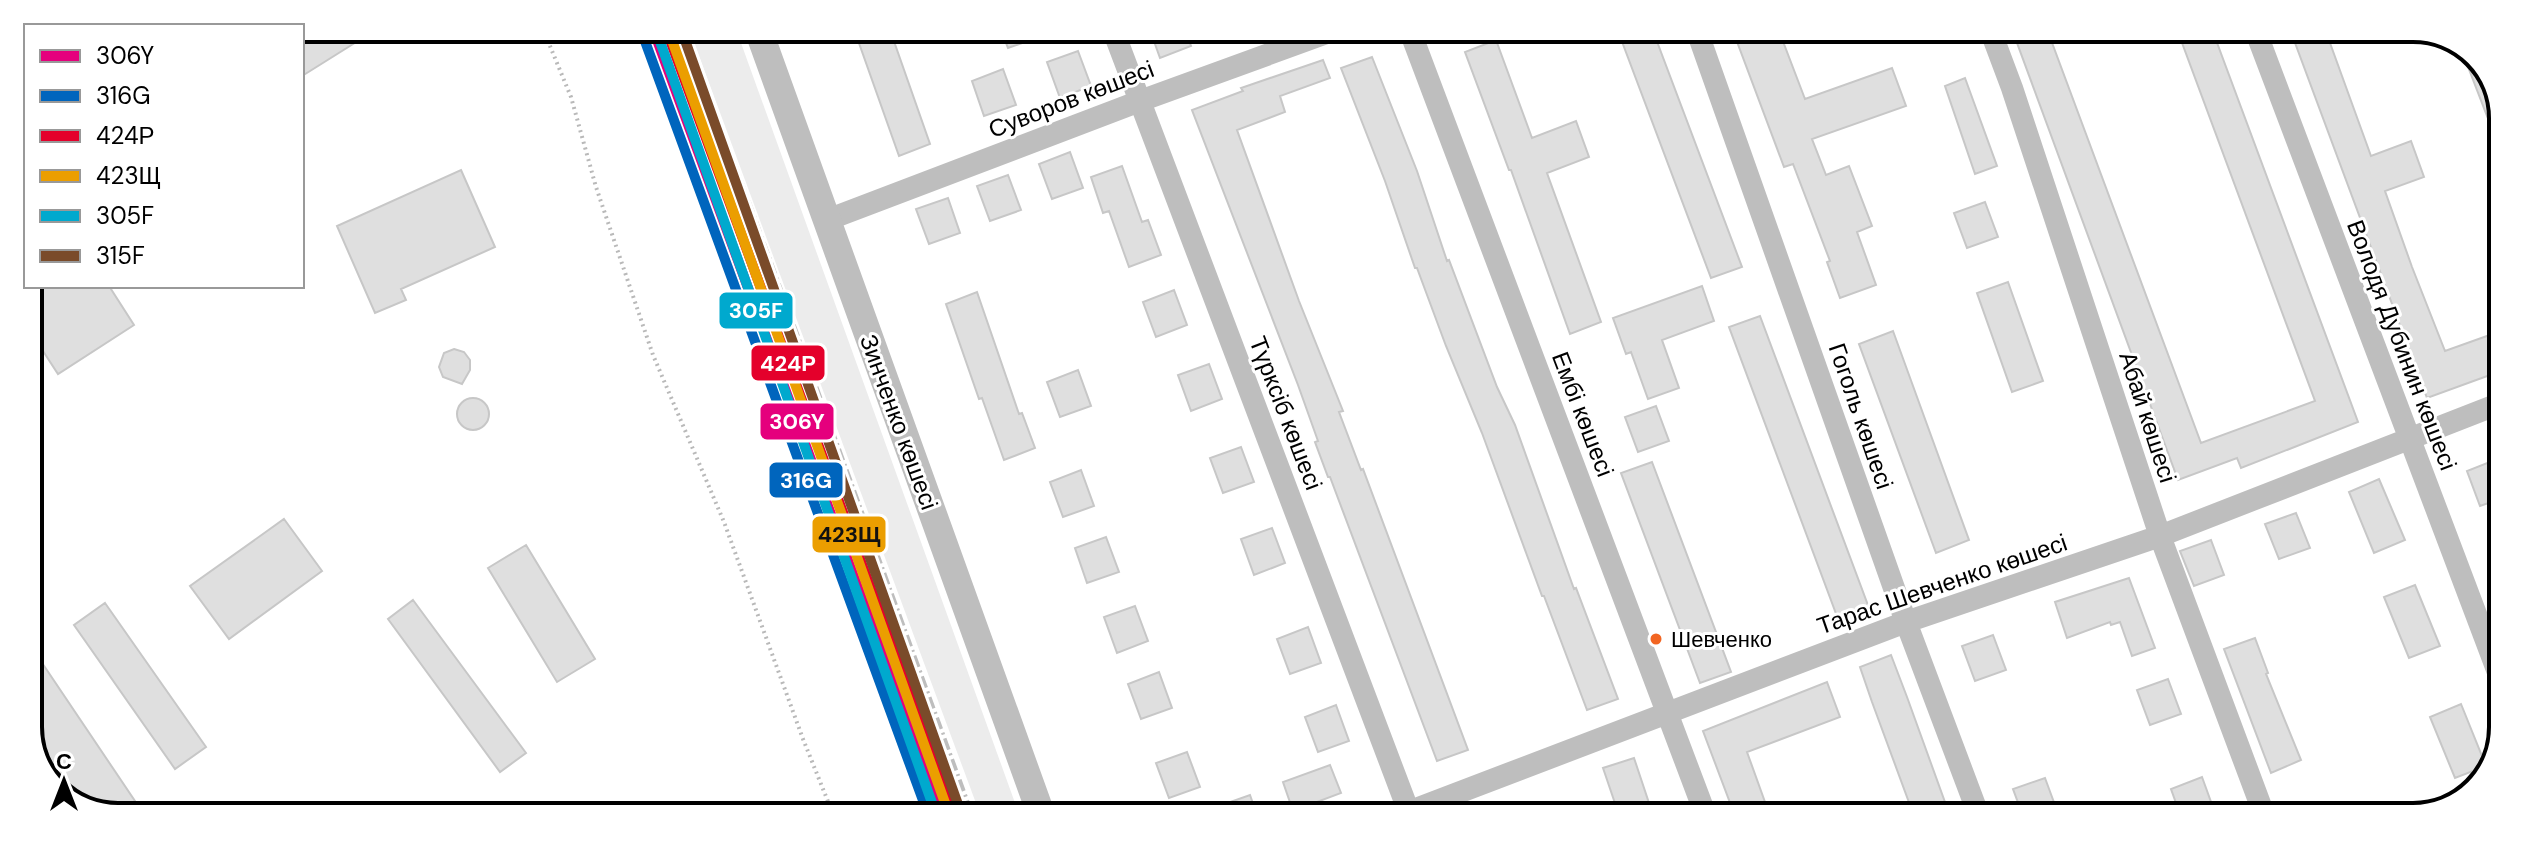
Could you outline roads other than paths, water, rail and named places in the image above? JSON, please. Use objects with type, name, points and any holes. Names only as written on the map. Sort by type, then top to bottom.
[{"type":"main road","name":"Зинченко көшесі","points":[[763,42],[1037,803]]},
{"type":"street","name":"Түрксіб көшесі","points":[[1118,42],[1402,803]]},
{"type":"street","name":"Суворов көшесі","points":[[827,220],[1302,42]]},
{"type":"street","name":"Ембі көшесі","points":[[1414,42],[1701,803]]},
{"type":"street","name":"Гоголь көшесі","points":[[1701,42],[1906,622],[1974,803]]},
{"type":"street","name":"Абай көшесі","points":[[1995,42],[2160,536],[2260,803]]},
{"type":"street","name":"Володя Дубинин көшесі","points":[[2260,42],[2409,438],[2489,632]]},
{"type":"street","name":"Тарас Шевченко көшесі","points":[[1434,803],[1906,622],[2160,536],[2489,408]]},
{"type":"railway","points":[[710,98],[967,803]]},
{"type":"place","name":"Шевченко","points":[[1656,639]]}]
